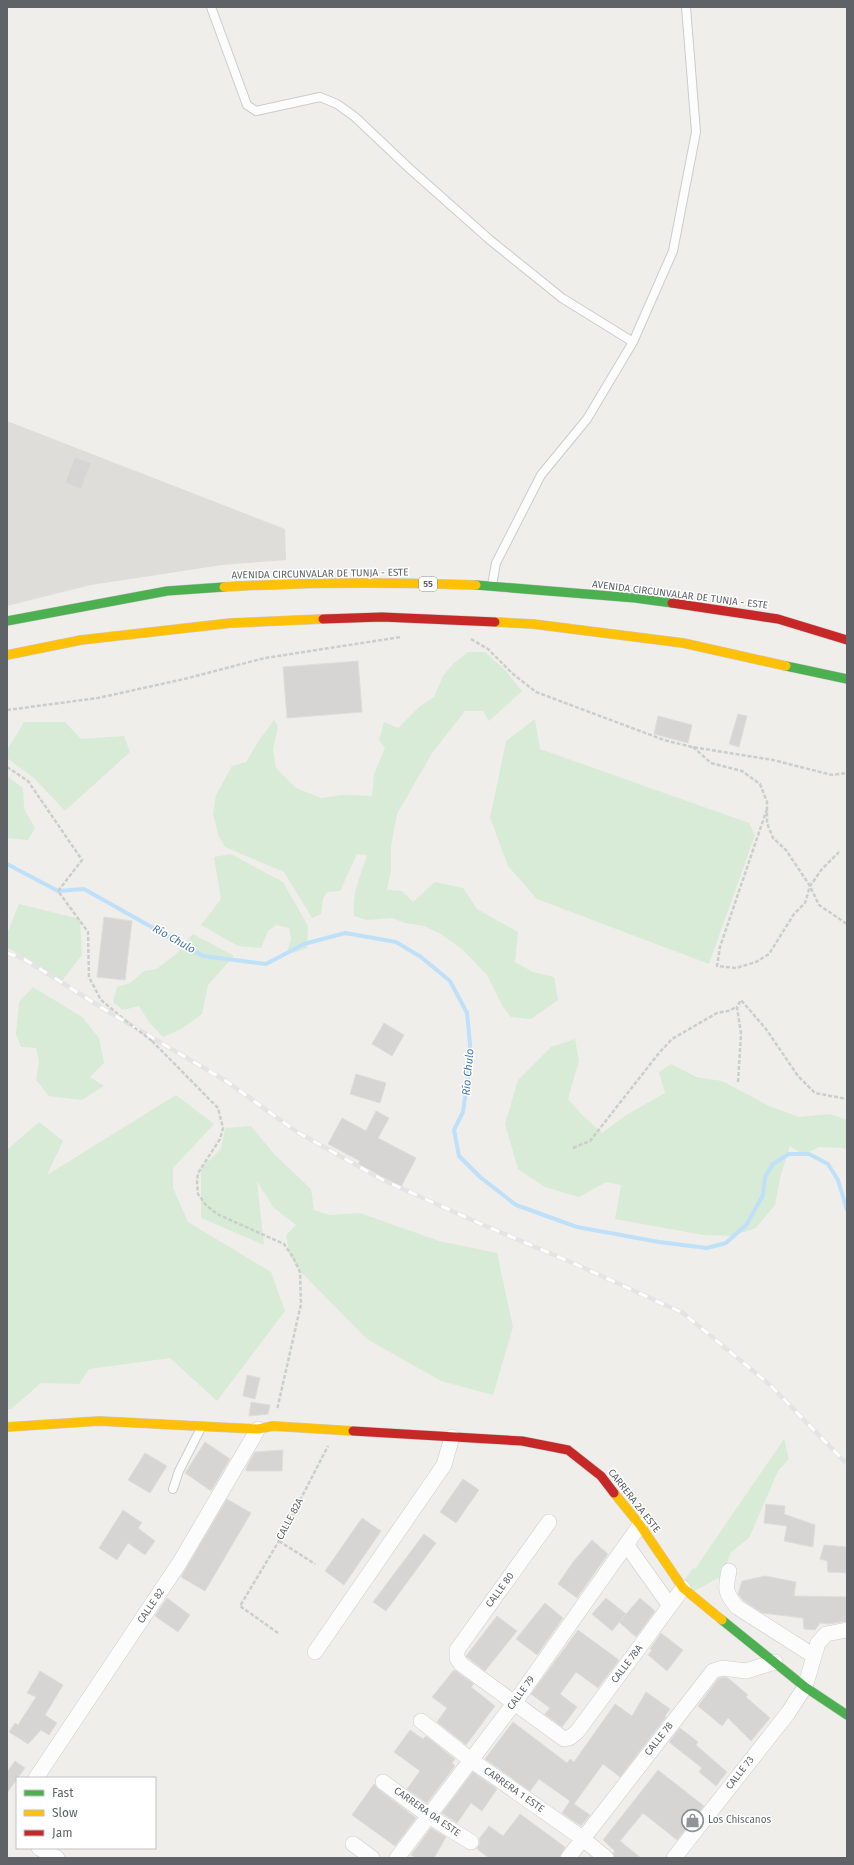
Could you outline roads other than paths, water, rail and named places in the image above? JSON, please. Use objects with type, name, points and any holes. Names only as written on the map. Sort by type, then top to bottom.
[{"type":"main road","name":"AVENIDA CIRCUNVALAR DE TUNJA - ESTE","points":[[7,621],[166,591],[329,583],[411,583],[492,586],[636,598],[778,619],[847,640]]},
{"type":"main road","points":[[7,655],[81,640],[231,623],[382,617],[533,624],[683,643],[847,679]]},
{"type":"main road","name":"CARRERA 2A ESTE","points":[[7,1427],[99,1421],[258,1429],[273,1426],[522,1441],[568,1450],[600,1476],[640,1525],[683,1588],[805,1687],[847,1715]]},
{"type":"street","name":"CALLE 82","points":[[37,1777],[180,1562],[258,1429]]},
{"type":"street","points":[[315,1652],[444,1465],[452,1437]]},
{"type":"street","name":"CALLE 80","points":[[514,1702],[461,1664],[457,1658],[457,1650],[549,1522]]},
{"type":"street","name":"CALLE 79","points":[[397,1858],[514,1702],[640,1525]]},
{"type":"street","points":[[626,1544],[670,1606]]},
{"type":"street","points":[[729,1571],[726,1588],[729,1597],[737,1607],[814,1656]]},
{"type":"street","name":"CALLE 78A","points":[[514,1702],[564,1739],[569,1738],[577,1732],[683,1588]]},
{"type":"street","name":"CALLE 73","points":[[674,1858],[788,1713],[805,1687],[818,1643],[826,1634],[847,1630]]},
{"type":"street","name":"CALLE 78","points":[[568,1858],[713,1671],[722,1668],[746,1671],[774,1662]]},
{"type":"street","name":"CARRERA 1 ESTE","points":[[421,1722],[471,1760],[582,1838],[606,1858]]},
{"type":"street","name":"CARRERA 0A ESTE","points":[[383,1782],[429,1816],[471,1842]]},
{"type":"street","points":[[353,1844],[372,1858]]},
{"type":"street","points":[[41,1849],[57,1858]]},
{"type":"lane","points":[[211,7],[244,98],[247,105],[251,109],[256,111],[320,97],[337,104],[355,117],[410,169],[490,240],[562,298],[633,342]]},
{"type":"lane","points":[[492,586],[496,563],[540,475],[587,419],[633,342],[673,251],[696,132],[686,7]]},
{"type":"lane","points":[[173,1489],[179,1471],[202,1426]]},
{"type":"waterway","name":"Río Chulo","points":[[7,864],[58,891],[84,889],[203,956],[266,964],[304,944],[345,933],[396,942],[421,957],[450,981],[467,1013],[470,1044],[468,1076],[463,1112],[454,1130],[459,1156],[480,1177],[516,1205],[577,1227],[659,1242],[707,1248],[726,1243],[747,1224],[763,1195],[765,1177],[773,1164],[789,1154],[809,1154],[828,1164],[838,1180],[847,1210]]},
{"type":"railway","points":[[7,953],[24,959],[112,1014],[226,1081],[297,1132],[383,1180],[683,1313],[769,1384],[847,1464]]},
{"type":"place","name":"Los Chiscanos","points":[[692,1820]]}]
